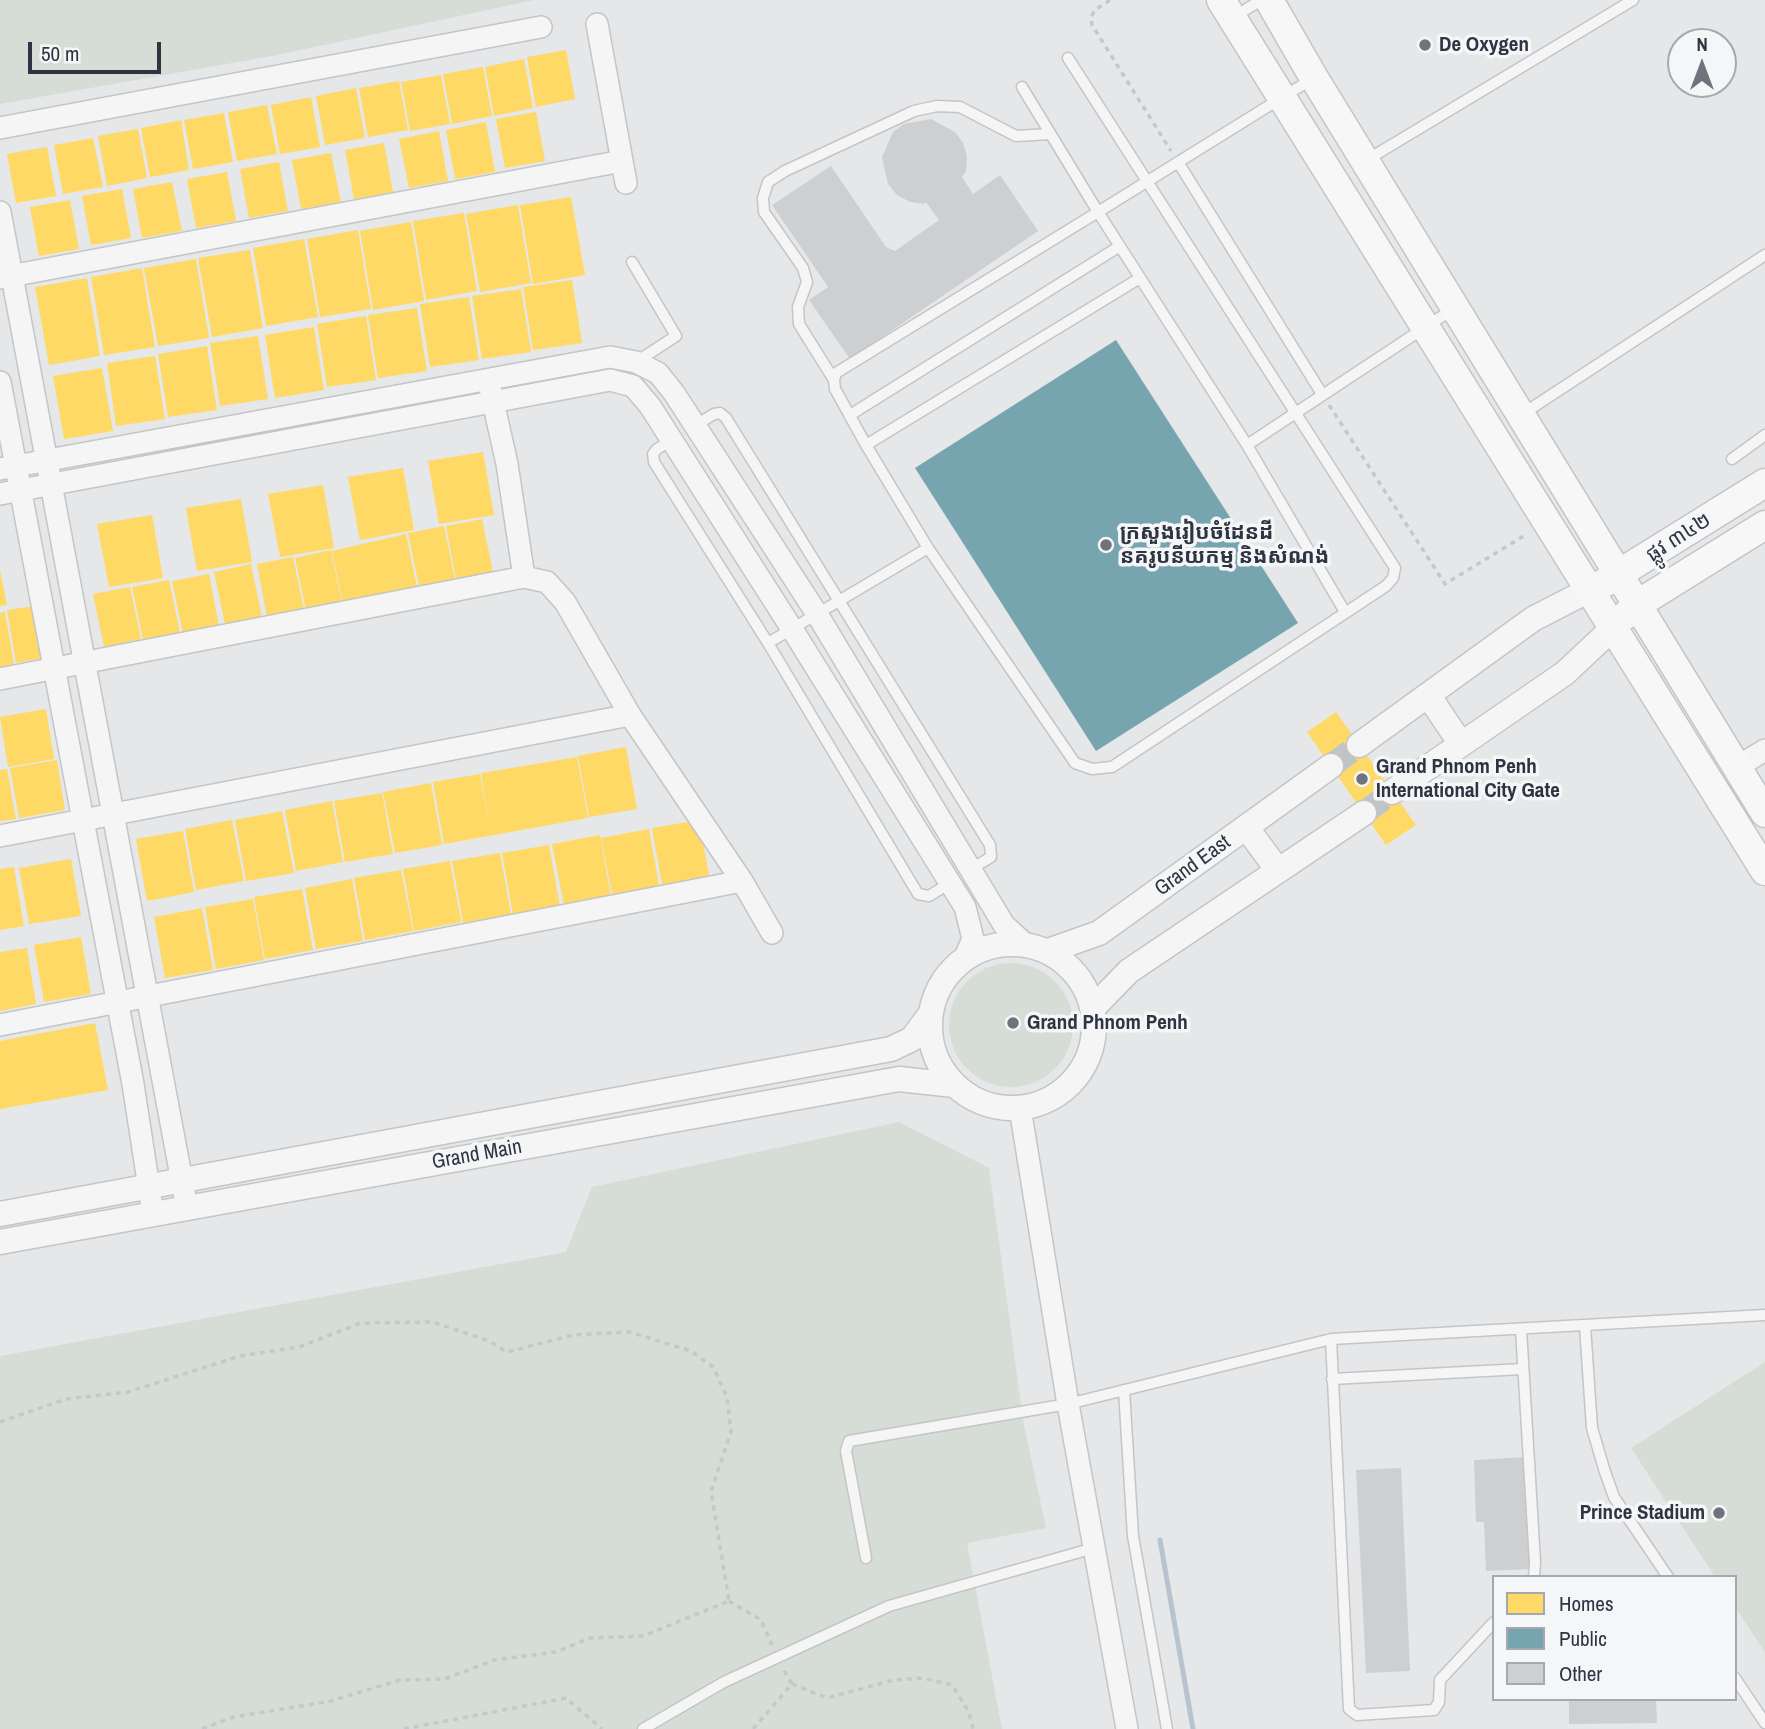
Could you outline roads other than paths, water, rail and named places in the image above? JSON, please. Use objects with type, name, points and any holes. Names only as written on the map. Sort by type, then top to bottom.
[{"type":"main road","points":[[1269,0],[1314,78],[1765,813]]},
{"type":"main road","points":[[1227,9],[1765,871]]},
{"type":"main road","name":"ផ្លូវ ៣៤២","points":[[1591,590],[1620,575],[1765,483]]},
{"type":"main road","name":"ផ្លូវ ៣៤២","points":[[1614,627],[1638,604],[1765,525]]},
{"type":"street","points":[[597,24],[626,183]]},
{"type":"street","points":[[0,128],[541,27]]},
{"type":"street","points":[[6,277],[622,161]]},
{"type":"street","points":[[0,212],[6,277],[47,460],[187,1208]]},
{"type":"street","points":[[8,467],[610,357],[636,362],[658,373],[696,425],[817,614],[1004,925],[1068,965],[1083,983],[1093,1008],[1095,1028],[1091,1051],[1080,1073],[1064,1090],[1047,1100],[1020,1108],[985,1103],[954,1085],[939,1066],[931,1045],[929,1016],[938,989],[964,959],[973,939],[971,924],[950,883],[792,629],[650,406],[633,386],[610,380],[10,492]]},
{"type":"street","points":[[626,383],[636,362]]},
{"type":"street","points":[[489,379],[508,464],[524,577]]},
{"type":"street","points":[[0,382],[10,492],[55,669],[118,1003],[153,1214]]},
{"type":"street","points":[[672,440],[696,425]]},
{"type":"street","points":[[0,679],[524,577],[547,582],[565,602],[629,715],[742,881],[772,933]]},
{"type":"street","points":[[1359,745],[1533,620],[1591,590]]},
{"type":"street","points":[[1392,792],[1566,673],[1614,627]]},
{"type":"street","points":[[1428,695],[1461,744]]},
{"type":"street","points":[[0,836],[629,715]]},
{"type":"street","points":[[1737,767],[1765,750]]},
{"type":"street","name":"Grand East","points":[[1037,948],[1099,933],[1331,766]]},
{"type":"street","points":[[1093,1008],[1129,971],[1364,813]]},
{"type":"street","points":[[1246,827],[1277,869]]},
{"type":"street","points":[[0,1025],[742,881]]},
{"type":"street","points":[[964,959],[1000,944],[1037,948]]},
{"type":"street","name":"Grand Main","points":[[0,1214],[891,1049],[912,1039],[929,1016]]},
{"type":"street","name":"Grand Main","points":[[0,1242],[900,1079],[954,1085]]},
{"type":"street","points":[[1020,1108],[1068,1404],[1127,1729]]},
{"type":"lane","points":[[1227,9],[1261,0]]},
{"type":"lane","points":[[1365,161],[1633,0]]},
{"type":"lane","points":[[1050,134],[1016,136],[960,107],[937,106],[902,117],[785,171],[768,182],[763,198],[764,212],[803,268],[807,282],[798,307],[799,324],[834,380],[866,445],[928,548],[1074,763],[1092,769],[1112,767],[1386,586],[1393,578],[1395,568],[1068,58]]},
{"type":"lane","points":[[834,380],[836,373],[1314,78]]},
{"type":"lane","points":[[1022,87],[1098,212],[1247,445],[1345,612]]},
{"type":"lane","points":[[1178,162],[1322,394]]},
{"type":"lane","points":[[850,415],[1120,246]]},
{"type":"lane","points":[[1521,415],[1765,255]]},
{"type":"lane","points":[[632,262],[676,336],[636,362]]},
{"type":"lane","points":[[866,445],[1140,278]]},
{"type":"lane","points":[[1247,445],[1426,329],[1455,307]]},
{"type":"lane","points":[[696,425],[714,414],[720,413],[726,418],[990,845],[992,857],[971,869]]},
{"type":"lane","points":[[1731,459],[1765,435]]},
{"type":"lane","points":[[672,440],[653,454],[654,462],[768,643],[918,894],[929,896],[950,883]]},
{"type":"lane","points":[[768,643],[928,548]]},
{"type":"lane","points":[[866,1558],[846,1451],[849,1441],[1068,1404],[1331,1339],[1765,1315]]},
{"type":"lane","points":[[1585,1325],[1592,1428],[1605,1472],[1614,1497],[1667,1575]]},
{"type":"lane","points":[[1521,1329],[1534,1575]]},
{"type":"lane","points":[[1331,1339],[1349,1709],[1357,1715],[1434,1710],[1439,1702],[1440,1680],[1492,1624]]},
{"type":"lane","points":[[1332,1379],[1523,1369]]},
{"type":"lane","points":[[1124,1390],[1133,1536],[1167,1729]]},
{"type":"lane","points":[[643,1729],[724,1682],[889,1606],[1094,1548]]},
{"type":"lane","points":[[1737,1681],[1765,1723]]},
{"type":"waterway","points":[[1160,1540],[1193,1729]]},
{"type":"tunnel","points":[[1331,766],[1359,745]]},
{"type":"tunnel","points":[[1364,813],[1392,792]]},
{"type":"place","name":"De Oxygen","points":[[1425,45]]},
{"type":"place","name":"ក្រសួងរៀបចំដែនដី នគរូបនីយកម្ម និងសំណង់","points":[[1106,545]]},
{"type":"place","name":"Grand Phnom Penh International City Gate","points":[[1362,779]]},
{"type":"place","name":"Grand Phnom Penh","points":[[1013,1023]]},
{"type":"place","name":"Prince Stadium","points":[[1719,1513]]}]
